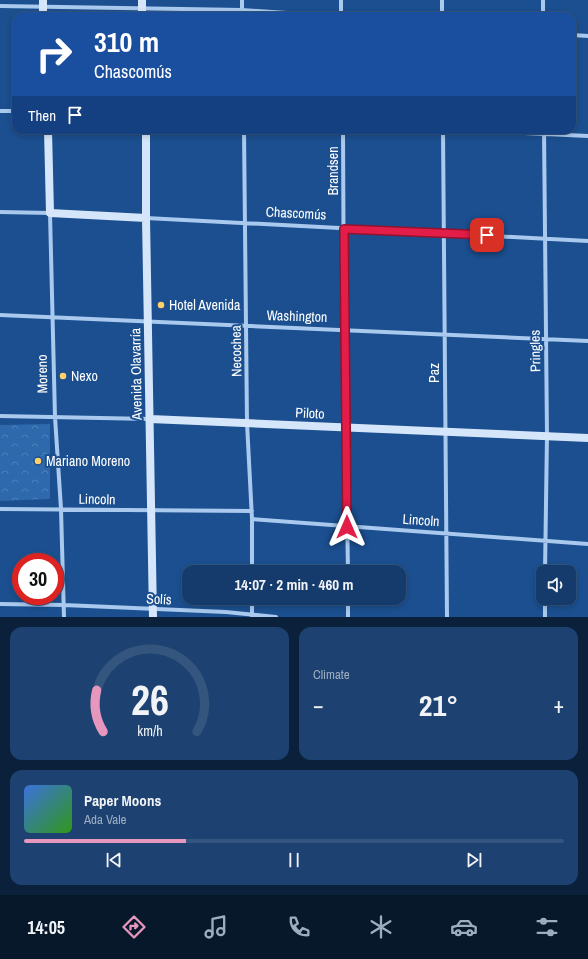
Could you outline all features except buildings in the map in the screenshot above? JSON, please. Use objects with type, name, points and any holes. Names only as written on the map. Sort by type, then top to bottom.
[{"type":"main road","name":"Moreno","points":[[48,134],[50,213]]},
{"type":"main road","name":"Avenida Olavarría","points":[[146,134],[146,218],[153,613]]},
{"type":"main road","name":"Chascomús","points":[[50,213],[146,218]]},
{"type":"main road","name":"Piloto","points":[[150,419],[547,435],[588,438]]},
{"type":"street","points":[[242,0],[242,10]]},
{"type":"street","points":[[341,0],[341,12]]},
{"type":"street","points":[[442,0],[442,12]]},
{"type":"street","points":[[543,0],[543,12]]},
{"type":"street","points":[[0,6],[43,3],[272,12]]},
{"type":"street","points":[[576,35],[588,36]]},
{"type":"street","points":[[0,111],[12,111]]},
{"type":"street","name":"Necochea","points":[[244,134],[247,423],[252,511],[252,565]]},
{"type":"street","name":"Brandsen","points":[[343,134],[344,329],[348,565]]},
{"type":"street","name":"Paz","points":[[443,134],[447,617]]},
{"type":"street","name":"Pringles","points":[[544,134],[547,435],[545,565]]},
{"type":"street","points":[[566,134],[588,136]]},
{"type":"street","points":[[0,212],[50,213]]},
{"type":"street","name":"Moreno","points":[[50,213],[54,318],[55,417],[62,553]]},
{"type":"street","name":"Chascomús","points":[[146,218],[588,241]]},
{"type":"street","name":"Washington","points":[[0,315],[344,329],[588,341]]},
{"type":"street","name":"Piloto","points":[[0,416],[150,419]]},
{"type":"street","name":"Lincoln","points":[[0,509],[252,511]]},
{"type":"street","name":"Lincoln","points":[[252,519],[588,544]]},
{"type":"street","name":"Solís","points":[[0,604],[12,604]]},
{"type":"street","name":"Moreno","points":[[64,605],[64,617]]},
{"type":"street","name":"Solís","points":[[64,605],[153,613],[226,612],[252,616],[276,617]]},
{"type":"street","points":[[252,605],[252,616]]},
{"type":"street","points":[[348,605],[348,617]]},
{"type":"street","points":[[544,617],[545,605]]},
{"type":"green space","points":[[50,424],[50,499],[0,501],[0,425]]},
{"type":"place","name":"Hotel Avenida","points":[[161,305]]},
{"type":"place","name":"Nexo","points":[[63,376]]},
{"type":"place","name":"Mariano Moreno","points":[[38,461]]},
{"type":"route","points":[[347,527],[344,229],[487,235]]}]
